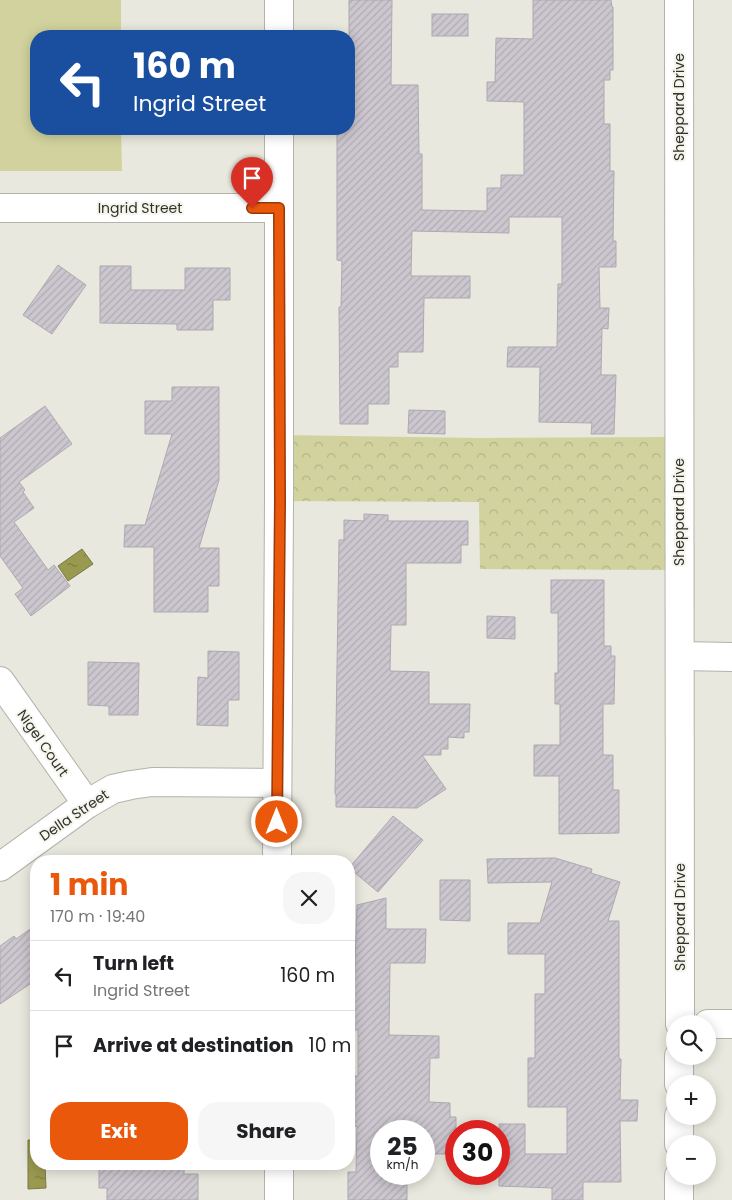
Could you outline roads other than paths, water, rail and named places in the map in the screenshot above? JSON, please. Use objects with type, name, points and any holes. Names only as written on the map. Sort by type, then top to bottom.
[{"type":"street","points":[[279,0],[280,30]]},
{"type":"street","name":"Sheppard Drive","points":[[679,0],[680,1015]]},
{"type":"street","points":[[277,855],[280,501],[279,135]]},
{"type":"street","name":"Ingrid Street","points":[[0,208],[279,208]]},
{"type":"street","points":[[680,656],[732,656]]},
{"type":"street","name":"Nigel Court","points":[[0,681],[87,804]]},
{"type":"street","name":"Della Street","points":[[0,867],[87,804],[112,790],[141,783],[277,783]]},
{"type":"street","points":[[716,1024],[732,1024]]},
{"type":"street","points":[[279,1170],[279,1200]]},
{"type":"street","points":[[679,1185],[679,1200]]},
{"type":"water","points":[[82,549],[93,564],[68,581],[58,566]]},
{"type":"water","points":[[28,1140],[30,1140],[30,1170],[45,1170],[46,1188],[28,1189]]}]
